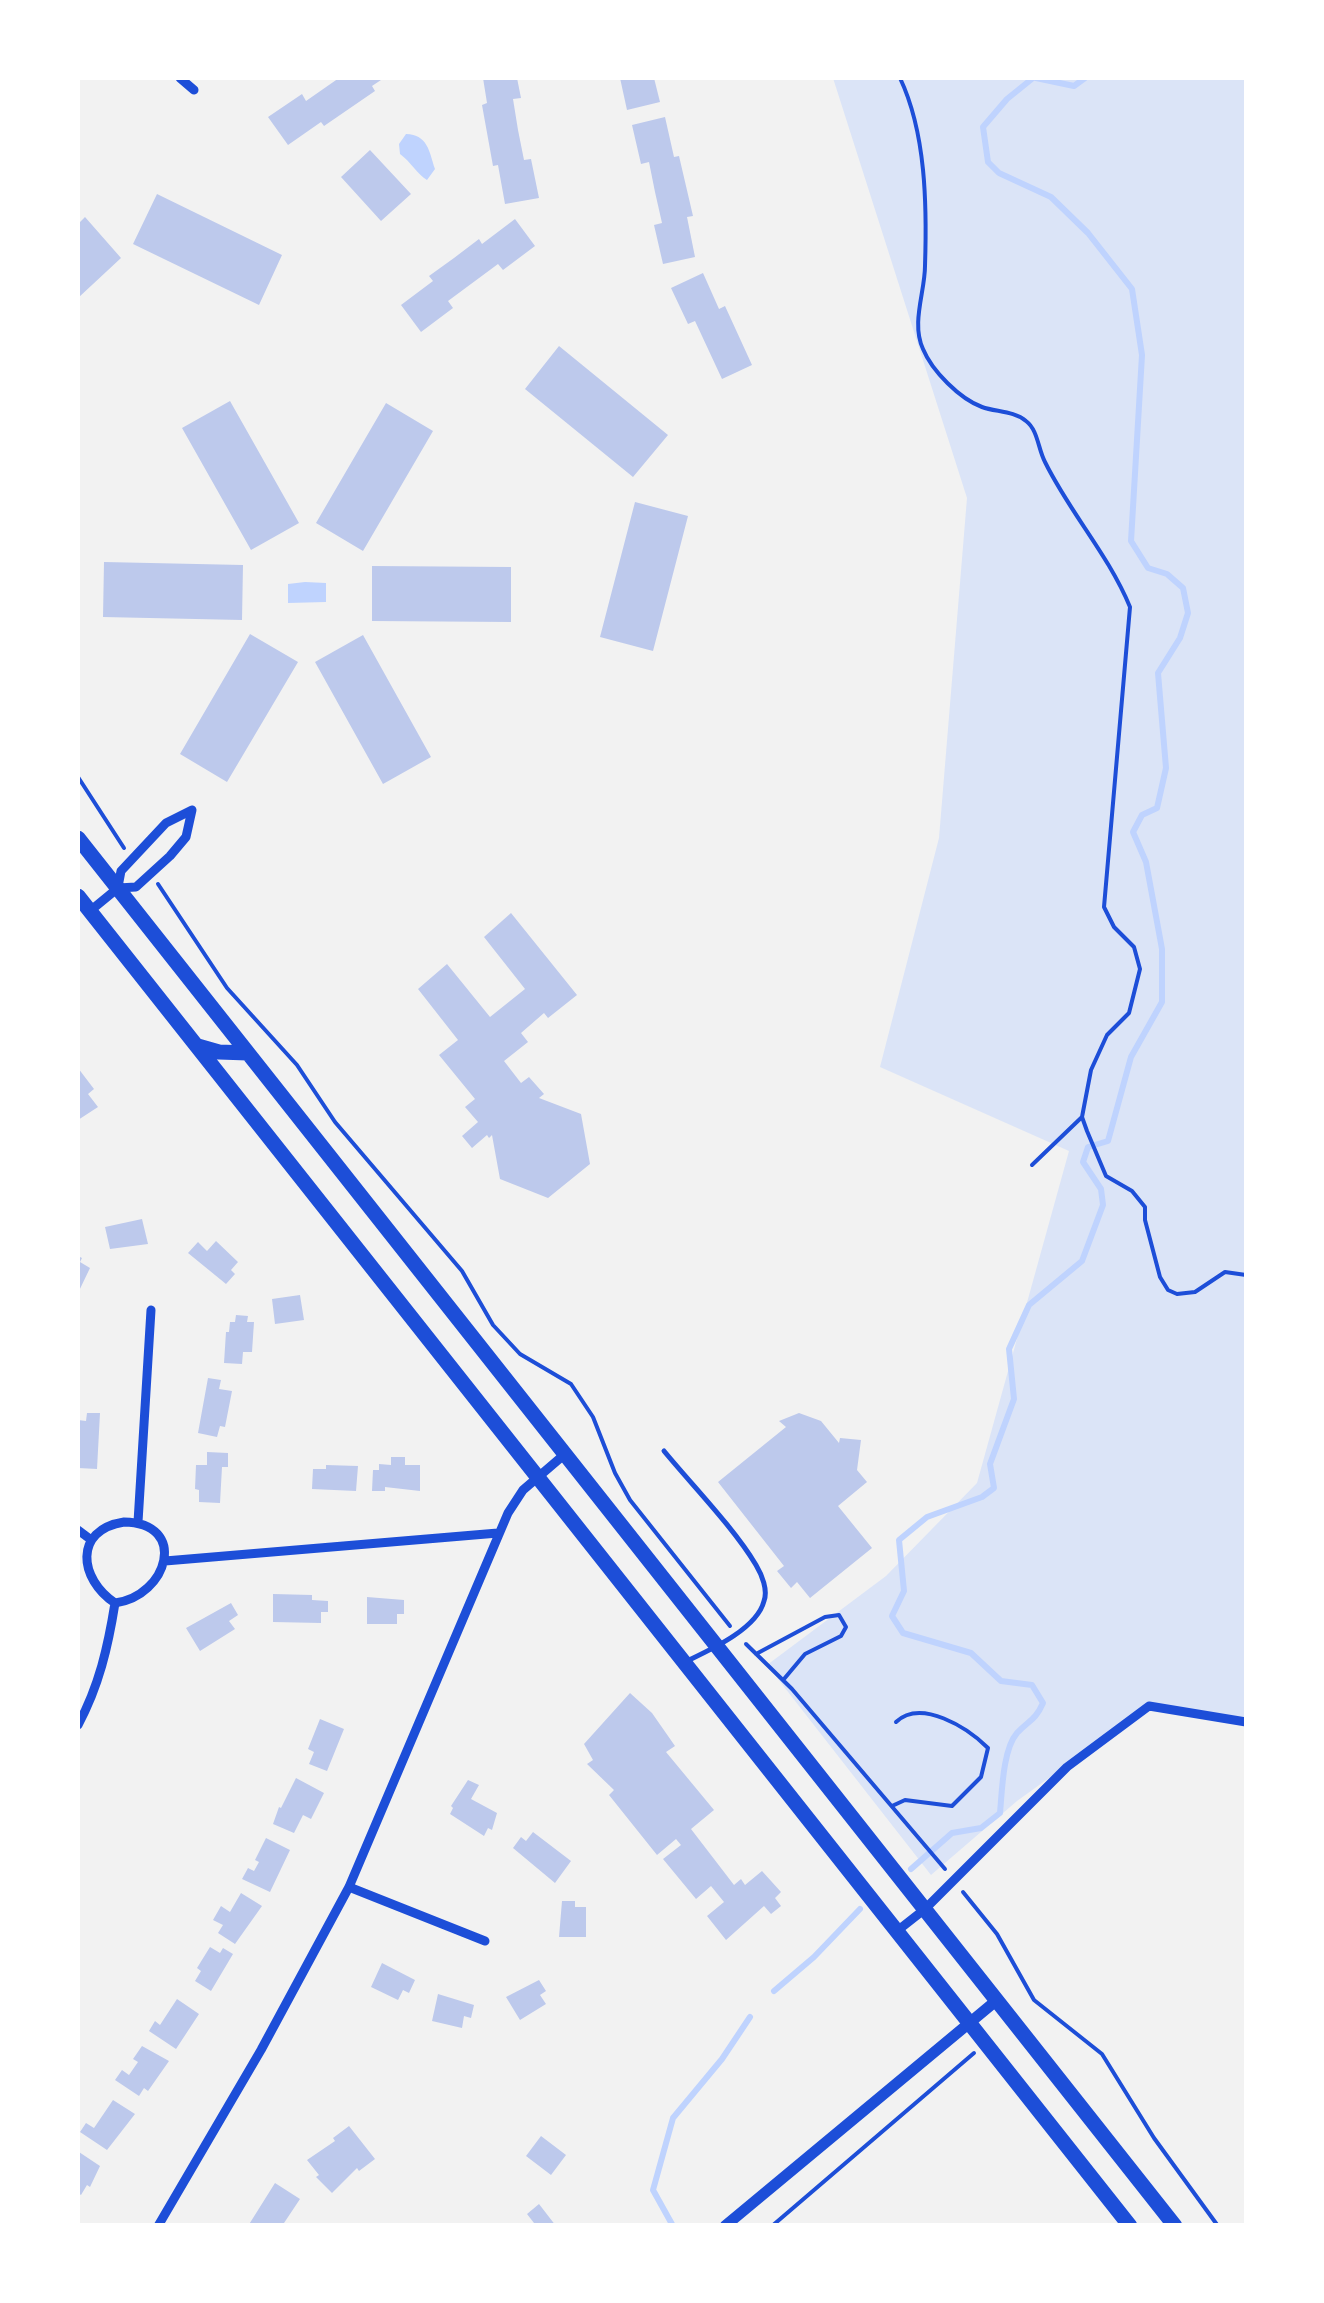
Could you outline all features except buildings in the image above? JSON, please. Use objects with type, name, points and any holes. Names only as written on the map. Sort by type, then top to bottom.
[{"type":"main road","points":[[78,838],[1175,2226]]},
{"type":"main road","points":[[78,896],[1130,2226]]},
{"type":"main road","points":[[196,1046],[248,1053]]},
{"type":"street","points":[[180,78],[194,90],[194,78]]},
{"type":"street","points":[[90,911],[118,888],[136,887],[150,876],[186,837],[192,810],[166,823],[121,871],[118,888]]},
{"type":"street","points":[[138,1522],[150,1310]]},
{"type":"street","points":[[158,2226],[261,2050],[349,1887],[445,1668],[498,1533],[524,1490],[564,1454]]},
{"type":"street","points":[[138,1522],[156,1532],[164,1546],[162,1572],[140,1595],[115,1603],[101,1594],[90,1575],[86,1555],[90,1539],[109,1524],[138,1522]]},
{"type":"street","points":[[78,1530],[90,1539]]},
{"type":"street","points":[[165,1561],[498,1533]]},
{"type":"street","points":[[78,1725],[94,1695],[115,1603]]},
{"type":"street","points":[[897,1932],[1067,1767],[1149,1706],[1246,1722]]},
{"type":"street","points":[[349,1887],[485,1941]]},
{"type":"street","points":[[725,2226],[997,2000]]},
{"type":"lane","points":[[664,1450],[757,1565],[762,1578],[764,1604],[756,1616],[718,1647],[684,1662]]},
{"type":"path","points":[[900,78],[917,125],[923,189],[926,270],[919,333],[923,350],[965,399],[1015,415],[1033,429],[1060,491],[1117,577],[1130,606],[1104,907],[1114,927],[1134,947],[1140,970],[1128,1013],[1107,1035],[1091,1070],[1082,1117],[1106,1176],[1132,1190],[1145,1207],[1160,1277],[1168,1290],[1177,1294],[1195,1292],[1225,1272],[1246,1275]]},
{"type":"path","points":[[78,777],[109,830],[134,859]]},
{"type":"path","points":[[150,876],[176,908],[227,988],[297,1065],[335,1122],[462,1272],[493,1325],[520,1354],[571,1384],[593,1417],[630,1500],[736,1633],[783,1681],[954,1880],[997,1934],[1034,2000],[1102,2054],[1154,2138],[1218,2226]]},
{"type":"path","points":[[1032,1165],[1082,1117]]},
{"type":"path","points":[[756,1654],[824,1617],[839,1615],[846,1627],[841,1636],[805,1654],[783,1681]]},
{"type":"path","points":[[892,1806],[906,1800],[952,1806],[981,1778],[988,1748],[968,1727],[920,1711],[904,1714],[896,1722]]},
{"type":"path","points":[[1023,2010],[1034,2000]]},
{"type":"path","points":[[772,2226],[979,2050]]},
{"type":"shaded area","points":[[833,78],[1246,78],[1246,1722],[1149,1706],[1017,1801],[931,1875],[767,1665],[886,1576],[977,1483],[1069,1151],[880,1067],[939,838],[967,498]]},
{"type":"water","points":[[406,134],[419,137],[429,150],[435,169],[427,180],[400,154],[399,144]]},
{"type":"water","points":[[326,583],[326,602],[288,603],[288,584]]},
{"type":"waterway","points":[[911,1869],[952,1833],[981,1828],[1000,1813],[1012,1740],[1043,1703],[1032,1685],[1001,1681],[971,1653],[903,1633],[892,1616],[904,1591],[899,1540],[927,1517],[982,1497],[994,1488],[990,1464],[1014,1399],[1009,1349],[1029,1305],[1082,1261],[1103,1205],[1101,1189],[1083,1162],[1088,1147],[1108,1141],[1131,1057],[1162,1002],[1162,949],[1146,862],[1133,832],[1142,815],[1157,808],[1166,768],[1158,673],[1180,638],[1188,613],[1183,588],[1167,574],[1148,568],[1131,541],[1142,355],[1132,289],[1088,233],[1051,197],[999,173],[988,162],[983,127],[1007,99],[1033,78]]},
{"type":"waterway","points":[[1036,78],[1074,86],[1085,78]]},
{"type":"waterway","points":[[774,1991],[860,1909]]},
{"type":"waterway","points":[[673,2226],[653,2190],[673,2118],[722,2059],[750,2017]]}]
